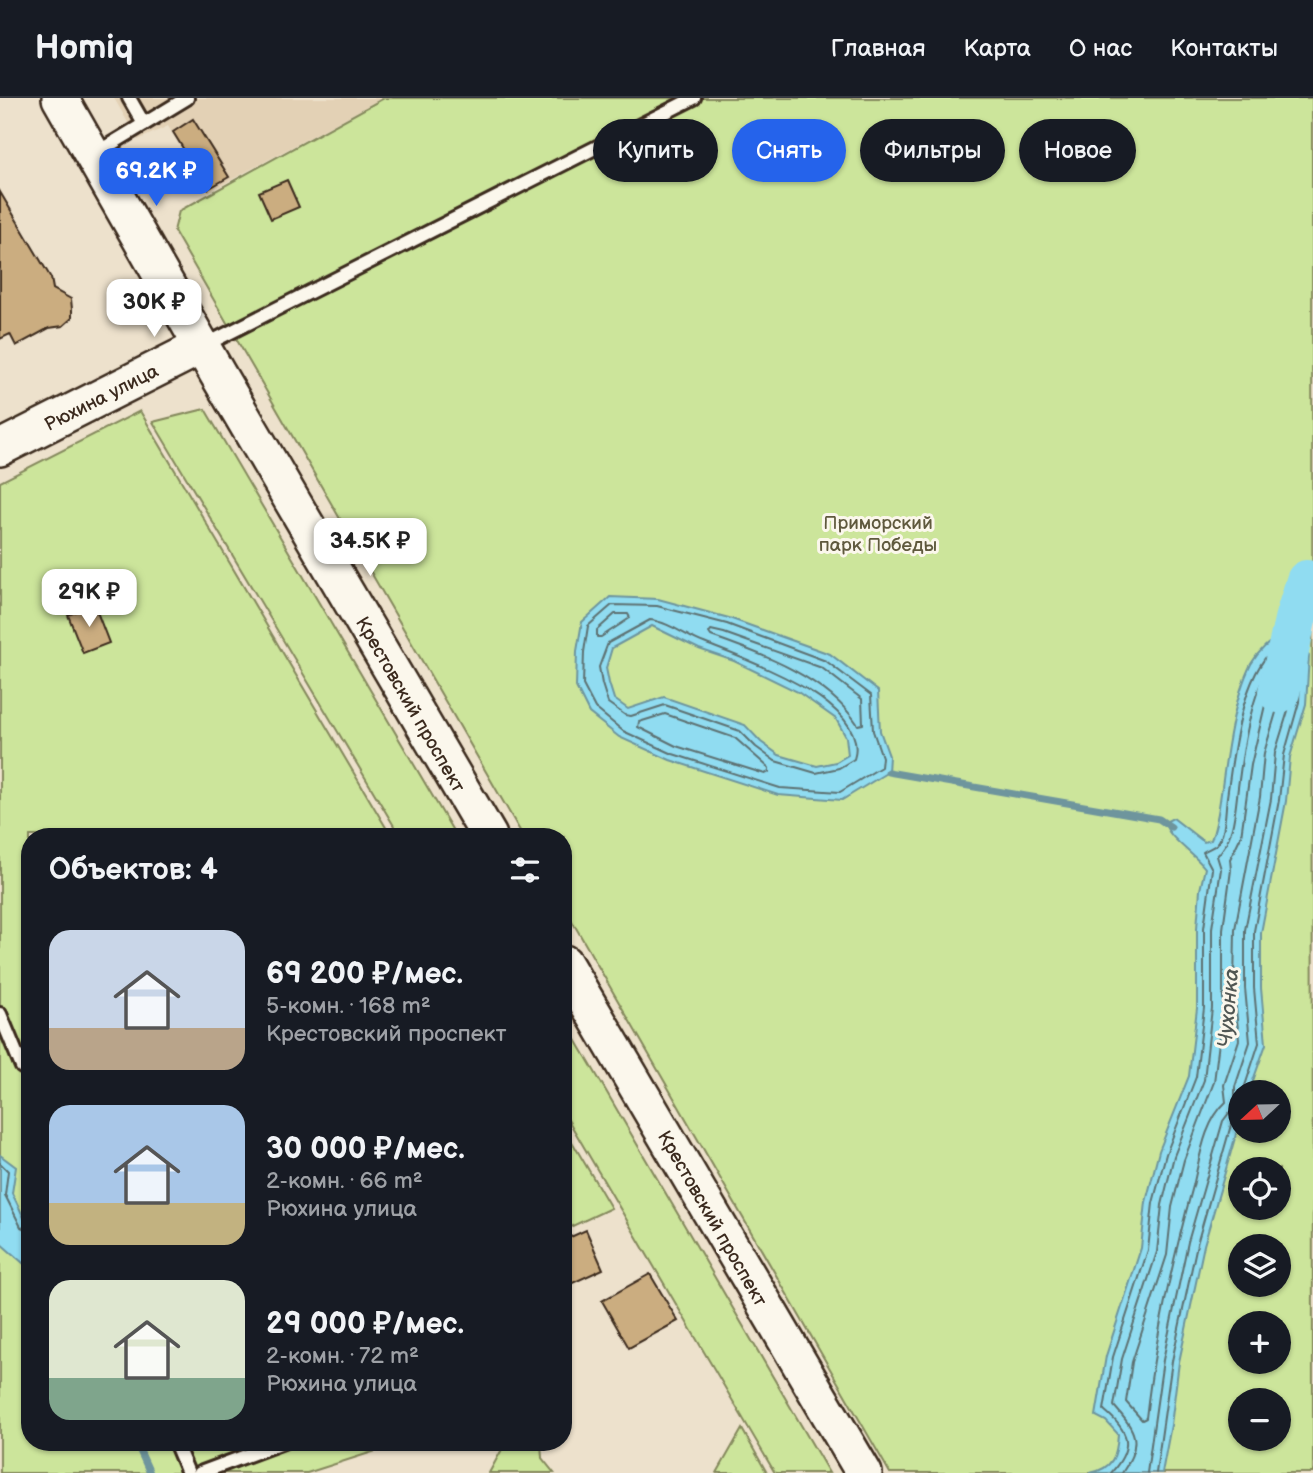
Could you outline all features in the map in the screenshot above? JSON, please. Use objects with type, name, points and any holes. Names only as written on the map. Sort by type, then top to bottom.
[{"type":"street","name":"Крестовский проспект","points":[[60,98],[484,828]]},
{"type":"street","name":"Рюхина улица","points":[[0,448],[202,346]]},
{"type":"street","name":"Крестовский проспект","points":[[572,977],[864,1473]]},
{"type":"lane","points":[[129,98],[144,124]]},
{"type":"lane","points":[[93,155],[187,98]]},
{"type":"lane","points":[[202,346],[694,98]]},
{"type":"lane","points":[[0,1014],[21,1065]]},
{"type":"lane","points":[[179,1451],[188,1473]]},
{"type":"lane","points":[[200,1473],[259,1451]]},
{"type":"shaded area","points":[[114,98],[382,98],[209,192],[168,126],[138,140]]},
{"type":"green space","name":"Приморский парк Победы","points":[[384,98],[1312,98],[1313,1473],[890,1473],[572,921],[572,828],[518,828],[174,231],[179,211]]},
{"type":"green space","points":[[205,409],[451,828],[395,828],[153,422]]},
{"type":"green space","points":[[140,411],[386,828],[21,828],[21,1451],[376,1451],[307,1473],[0,1473],[0,482]]},
{"type":"green space","points":[[572,1033],[829,1473],[775,1473],[572,1127]]},
{"type":"green space","points":[[572,1142],[611,1208],[572,1226]]},
{"type":"green space","points":[[742,1429],[767,1473],[717,1473]]},
{"type":"green space","points":[[501,1451],[542,1451],[542,1458],[554,1473],[489,1473]]},
{"type":"water","points":[[610,597],[658,599],[729,618],[830,654],[878,691],[880,731],[889,756],[888,772],[842,800],[778,795],[670,760],[619,737],[589,713],[576,687],[577,651],[582,622]],"holes":[[[652,626],[699,649],[734,661],[798,692],[836,719],[846,737],[848,755],[836,762],[817,766],[779,755],[761,742],[745,725],[664,697],[628,709],[614,699],[606,668],[612,648]]]},
{"type":"water","points":[[1282,634],[1292,636],[1309,656],[1306,704],[1290,757],[1286,801],[1261,933],[1261,988],[1266,1044],[1253,1080],[1228,1080],[1228,1143],[1233,1143],[1204,1245],[1179,1362],[1162,1473],[1090,1473],[1104,1468],[1115,1455],[1118,1434],[1106,1421],[1096,1416],[1106,1356],[1141,1248],[1146,1202],[1159,1151],[1189,1076],[1197,1008],[1197,928],[1205,868],[1170,834],[1165,822],[1173,818],[1204,842],[1211,840],[1217,821],[1229,740],[1240,692],[1254,659]]},
{"type":"water","points":[[0,1155],[16,1167],[12,1193],[21,1212],[21,1261],[0,1243]]},
{"type":"building","points":[[193,119],[229,177],[208,189],[173,132]]},
{"type":"building","points":[[287,180],[299,207],[271,219],[259,192]]},
{"type":"building","points":[[0,192],[51,278],[53,289],[71,299],[72,318],[63,326],[49,328],[16,346],[10,334],[0,339]]},
{"type":"building","points":[[94,604],[109,643],[83,653],[68,615]]},
{"type":"building","points":[[586,1230],[603,1269],[572,1283],[572,1236]]},
{"type":"building","points":[[650,1274],[678,1321],[629,1348],[602,1301]]},
{"type":"waterway","name":"Чухонка","points":[[1279,692],[1307,581]]},
{"type":"waterway","points":[[888,772],[1159,819],[1171,827]]},
{"type":"waterway","points":[[140,1451],[150,1473]]}]
